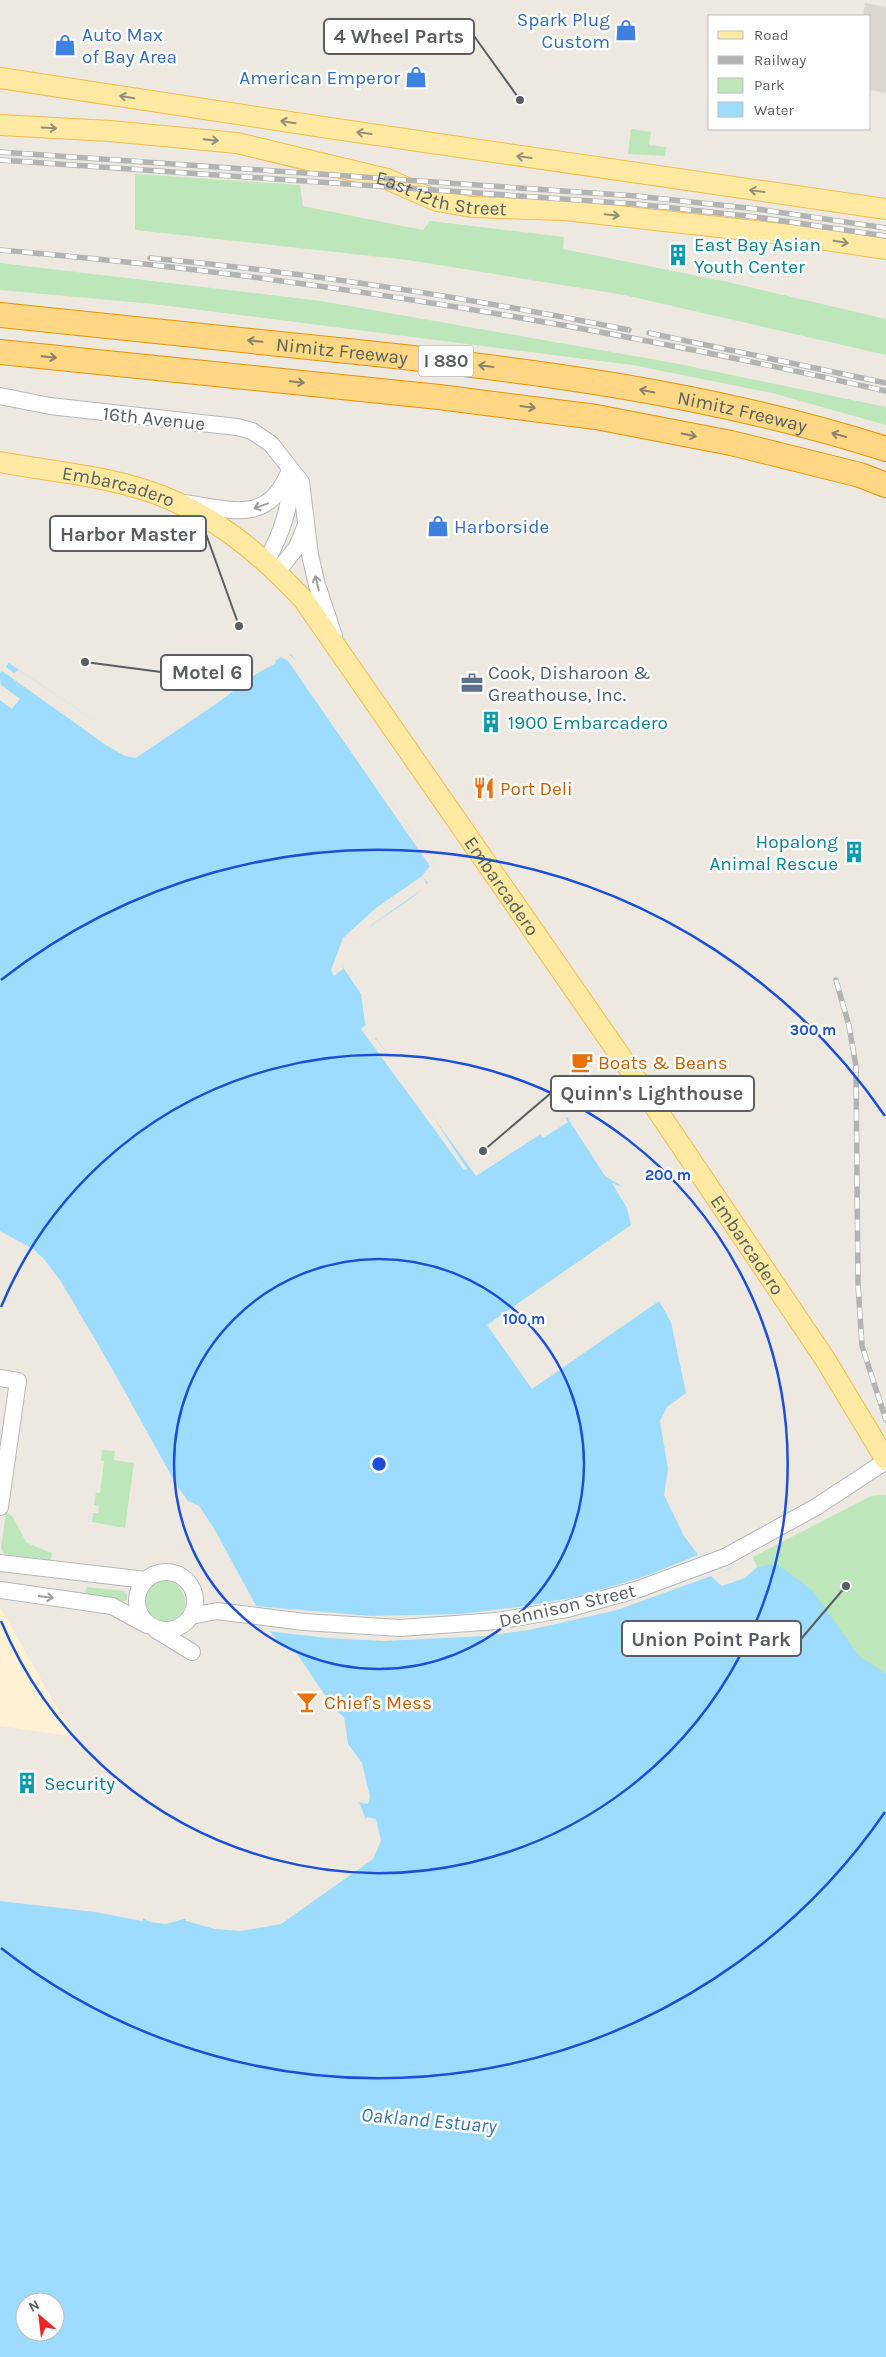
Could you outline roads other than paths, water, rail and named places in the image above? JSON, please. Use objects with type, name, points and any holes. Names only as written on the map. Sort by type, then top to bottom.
[{"type":"highway","name":"Nimitz Freeway","points":[[0,315],[440,360],[559,376],[657,392],[738,410],[827,431],[886,449]]},
{"type":"highway","name":"Nimitz Freeway","points":[[0,352],[439,397],[579,415],[731,443],[850,473],[886,485]]},
{"type":"main road","points":[[0,78],[336,130],[886,209]]},
{"type":"main road","name":"East 12th Street","points":[[0,125],[110,131],[237,143],[386,179],[437,201],[472,207],[564,210],[800,236],[886,248]]},
{"type":"main road","name":"Embarcadero","points":[[0,462],[114,482],[146,490],[178,502],[207,517],[271,567],[308,604],[651,1101],[825,1359],[886,1460]]},
{"type":"street","name":"16th Avenue","points":[[0,396],[50,406],[237,427],[252,431],[276,447],[300,482],[307,521],[310,555],[317,585],[337,646]]},
{"type":"street","points":[[178,502],[244,510],[262,508],[275,499],[285,484],[290,470]]},
{"type":"street","points":[[271,567],[285,522],[291,494],[290,470]]},
{"type":"street","points":[[271,567],[297,547],[307,521]]},
{"type":"street","points":[[0,1378],[18,1381],[0,1508]]},
{"type":"street","name":"Dennison Street","points":[[190,1617],[217,1611],[350,1626],[400,1628],[497,1622],[567,1609],[639,1589],[726,1557],[767,1536],[816,1507],[886,1460]]},
{"type":"street","points":[[0,1564],[143,1584]]},
{"type":"street","points":[[190,1617],[176,1628],[168,1630],[151,1627],[139,1613],[137,1596],[143,1584],[153,1575],[171,1572],[187,1581],[192,1589],[217,1611]]},
{"type":"street","points":[[0,1590],[112,1606],[192,1652],[184,1631],[194,1607],[192,1589]]},
{"type":"water","name":"Oakland Estuary","points":[[291,654],[438,869],[421,890],[356,939],[348,952],[342,966],[361,994],[365,1023],[476,1176],[567,1117],[605,1176],[620,1185],[682,1319],[695,1396],[670,1419],[674,1500],[712,1555],[741,1571],[776,1563],[813,1591],[858,1655],[886,1674],[886,2357],[0,2357],[0,1895],[135,1913],[150,1922],[166,1924],[194,1916],[252,1925],[290,1914],[372,1853],[377,1833],[369,1828],[359,1802],[368,1804],[370,1797],[362,1763],[348,1744],[344,1717],[335,1710],[297,1654],[281,1646],[270,1631],[212,1525],[199,1506],[188,1501],[177,1486],[60,1280],[43,1258],[33,1249],[0,1231],[0,657],[138,750],[280,655]]},
{"type":"railway","points":[[0,152],[636,196],[757,209],[886,228]]},
{"type":"railway","points":[[0,160],[636,204],[756,217],[886,236]]},
{"type":"railway","points":[[0,250],[224,273],[446,305],[666,345],[886,391]]},
{"type":"railway","points":[[150,258],[270,271],[450,297],[629,330]]},
{"type":"railway","points":[[649,333],[886,383]]},
{"type":"railway","points":[[836,980],[849,1026],[856,1066],[858,1284],[862,1346],[886,1420]]},
{"type":"place","name":"Spark Plug Custom","points":[[626,30]]},
{"type":"place","name":"Auto Max of Bay Area","points":[[65,45]]},
{"type":"place","name":"American Emperor","points":[[416,77]]},
{"type":"place","name":"4 Wheel Parts","points":[[520,100]]},
{"type":"place","name":"East Bay Asian Youth Center","points":[[678,255]]},
{"type":"place","name":"Harborside","points":[[438,526]]},
{"type":"place","name":"Harbor Master","points":[[239,626]]},
{"type":"place","name":"Motel 6","points":[[85,662]]},
{"type":"place","name":"Cook, Disharoon & Greathouse, Inc.","points":[[472,683]]},
{"type":"place","name":"1900 Embarcadero","points":[[491,722]]},
{"type":"place","name":"Port Deli","points":[[484,788]]},
{"type":"place","name":"Hopalong Animal Rescue","points":[[854,852]]},
{"type":"place","name":"Boats & Beans","points":[[582,1062]]},
{"type":"place","name":"Quinn's Lighthouse","points":[[483,1151]]},
{"type":"place","name":"Union Point Park","points":[[846,1586]]},
{"type":"place","name":"Chief's Mess","points":[[307,1702]]},
{"type":"place","name":"Security","points":[[27,1783]]}]
